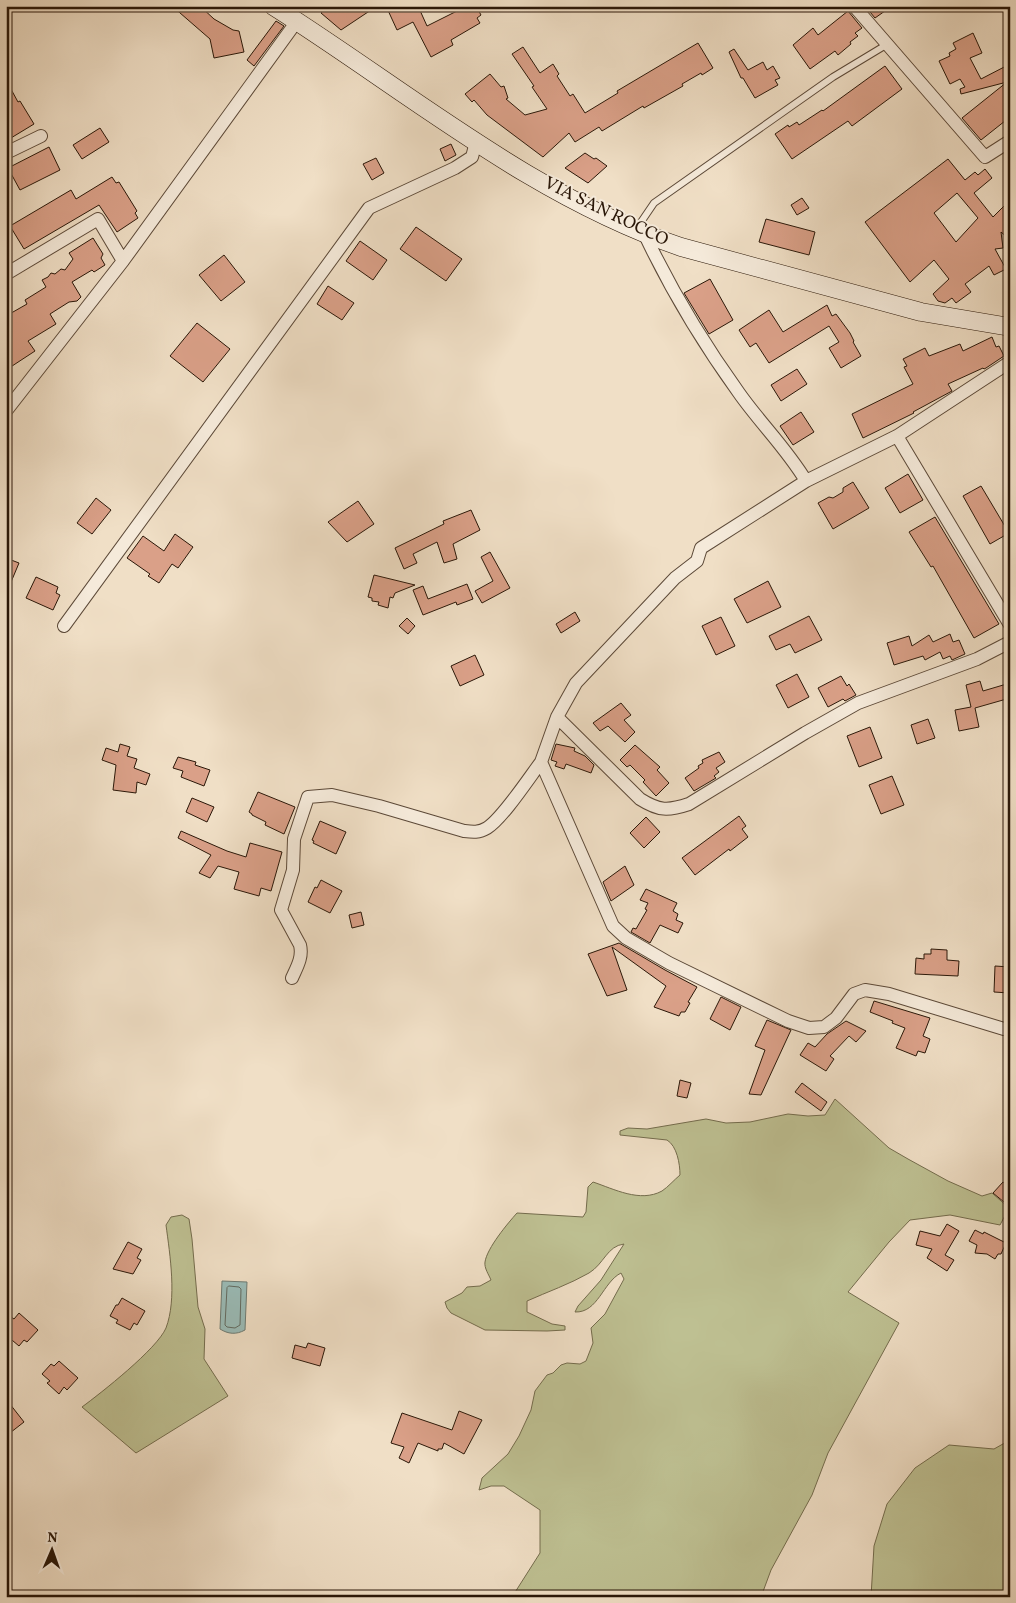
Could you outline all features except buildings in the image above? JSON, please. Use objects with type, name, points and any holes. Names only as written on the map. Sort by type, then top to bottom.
[{"type":"street","points":[[854,6],[985,157],[1010,142]]},
{"type":"street","points":[[6,411],[123,261],[286,11]]},
{"type":"street","name":"VIA SAN ROCCO","points":[[286,11],[476,142],[560,192],[640,232],[681,247],[921,312],[1010,327]]},
{"type":"street","points":[[6,153],[41,136]]},
{"type":"street","points":[[64,626],[369,208],[455,168],[472,158],[476,142]]},
{"type":"street","points":[[6,274],[98,219],[123,261]]},
{"type":"street","points":[[640,232],[705,344],[806,481]]},
{"type":"street","points":[[292,978],[302,951],[281,910],[293,870],[294,839],[308,797],[332,795],[472,832],[481,831],[495,822],[541,762],[557,717],[576,683],[675,578],[697,561],[701,548],[806,481],[897,436],[1010,362]]},
{"type":"street","points":[[897,436],[1010,625]]},
{"type":"street","points":[[557,717],[640,799],[653,807],[671,810],[689,804],[805,732],[858,703],[977,659],[1010,642]]},
{"type":"street","points":[[541,762],[613,926],[626,938],[669,963],[780,1017],[809,1028],[824,1027],[836,1018],[854,994],[865,990],[888,994],[1004,1029],[1010,1029]]},
{"type":"lane","points":[[640,232],[654,204],[832,77],[886,45]]},
{"type":"green space","points":[[835,1099],[889,1148],[948,1181],[982,1196],[992,1193],[1009,1208],[1000,1225],[950,1215],[910,1220],[889,1242],[848,1292],[899,1323],[828,1453],[812,1495],[771,1570],[761,1597],[512,1597],[540,1553],[540,1510],[504,1486],[491,1486],[479,1490],[482,1478],[508,1454],[531,1410],[535,1391],[547,1375],[553,1373],[561,1365],[567,1363],[580,1364],[586,1361],[593,1343],[591,1328],[605,1314],[624,1279],[621,1273],[609,1283],[589,1308],[575,1312],[601,1280],[624,1244],[613,1248],[589,1273],[527,1301],[527,1312],[552,1324],[565,1326],[565,1330],[485,1330],[451,1313],[445,1302],[462,1293],[467,1287],[480,1286],[491,1280],[485,1267],[487,1256],[498,1236],[517,1213],[583,1217],[586,1212],[588,1187],[593,1182],[627,1194],[645,1196],[662,1191],[680,1175],[676,1151],[667,1140],[620,1135],[620,1131],[628,1128],[647,1129],[706,1119],[726,1123],[750,1122],[788,1114],[825,1115]]},
{"type":"green space","points":[[182,1215],[189,1219],[198,1307],[205,1329],[204,1359],[228,1396],[136,1453],[82,1407],[140,1359],[161,1337],[166,1328],[172,1291],[171,1263],[166,1225],[171,1217]]},
{"type":"green space","points":[[1010,1440],[1010,1597],[871,1597],[874,1546],[887,1504],[915,1468],[949,1445],[994,1449]]},
{"type":"water","points":[[222,1281],[247,1282],[245,1330],[242,1332],[232,1333],[220,1329]]}]
